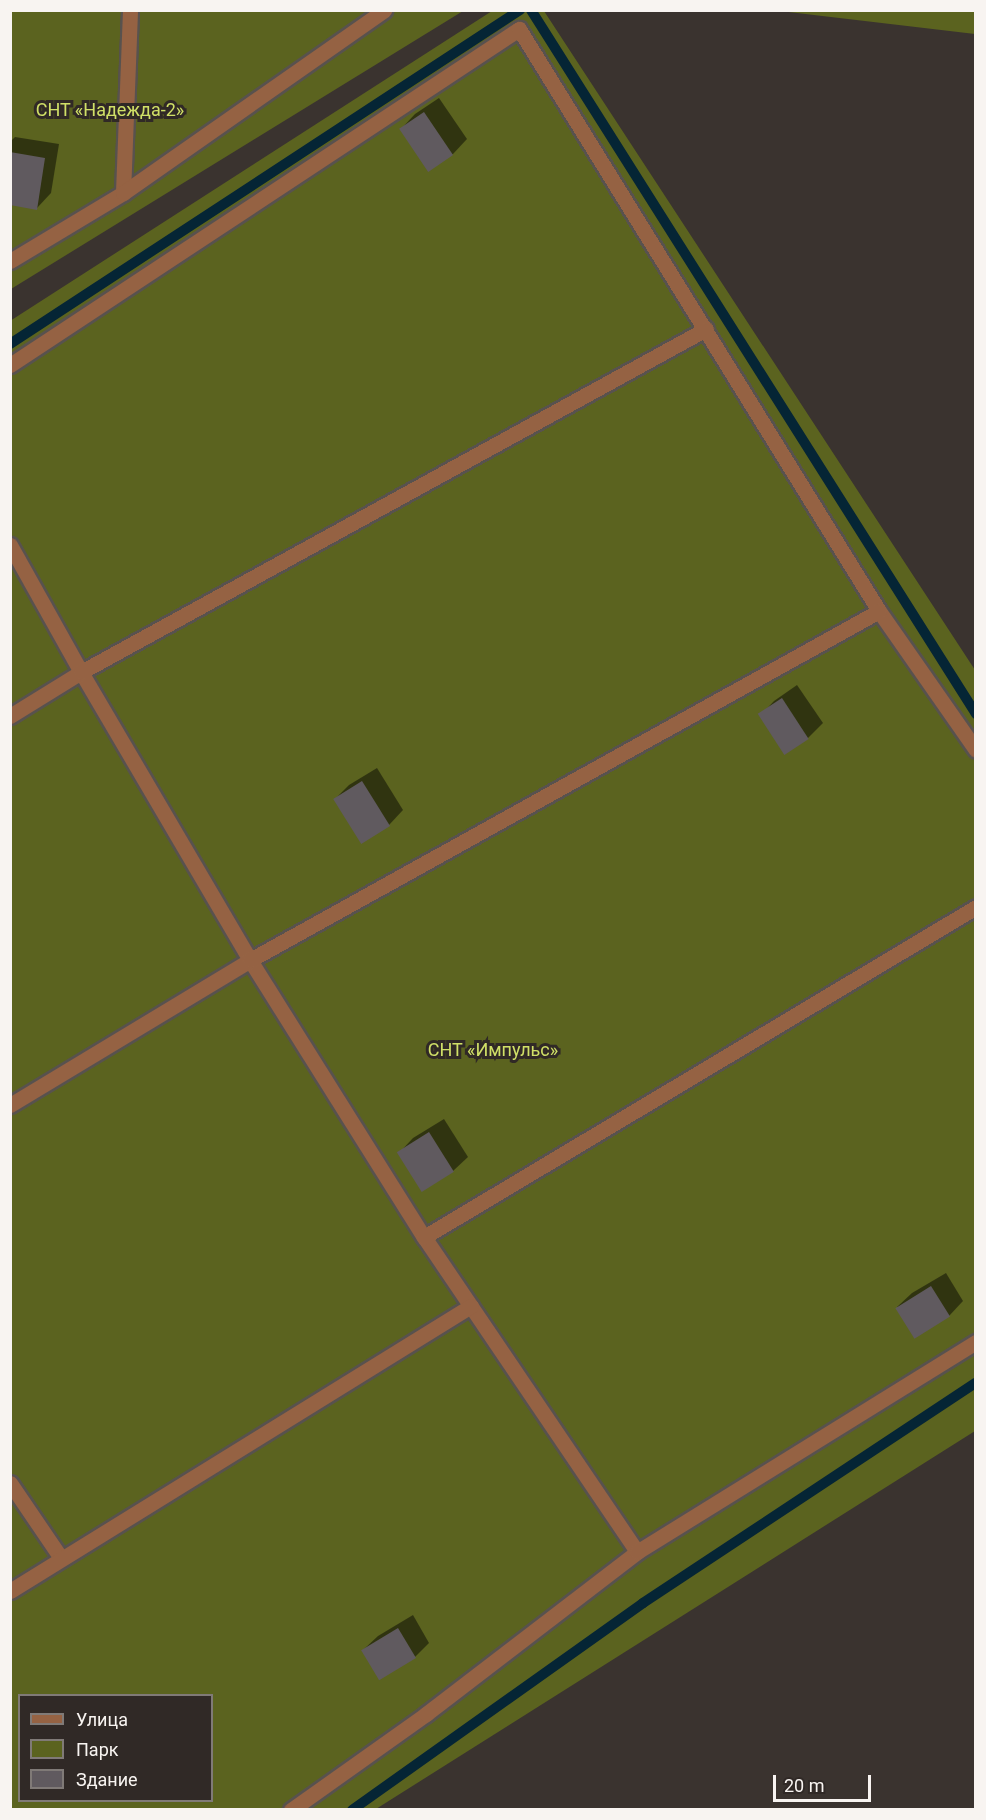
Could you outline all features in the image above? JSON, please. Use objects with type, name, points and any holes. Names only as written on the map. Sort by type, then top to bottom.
[{"type":"lane","points":[[123,193],[130,10]]},
{"type":"lane","points":[[10,261],[123,193],[384,10]]},
{"type":"lane","points":[[10,365],[519,29],[879,611],[975,750]]},
{"type":"lane","points":[[10,716],[81,672],[706,329]]},
{"type":"lane","points":[[10,545],[81,672],[250,960],[424,1237],[637,1552]]},
{"type":"lane","points":[[10,1105],[250,960],[879,611]]},
{"type":"lane","points":[[424,1237],[975,907]]},
{"type":"lane","points":[[10,1591],[471,1306]]},
{"type":"lane","points":[[291,1809],[426,1714],[637,1552],[975,1342]]},
{"type":"lane","points":[[10,1483],[61,1558]]},
{"type":"green space","name":"СНТ «Надежда-2»","points":[[11,11],[463,11],[11,289]]},
{"type":"green space","name":"СНТ «Импульс»","points":[[492,11],[544,11],[975,670],[975,1431],[376,1809],[11,1809],[10,321]]},
{"type":"green space","points":[[780,11],[975,11],[975,34]]},
{"type":"building","points":[[424,112],[453,155],[428,172],[399,129]]},
{"type":"building","points":[[10,152],[45,158],[37,210],[10,205]]},
{"type":"building","points":[[782,698],[809,739],[784,755],[758,714]]},
{"type":"building","points":[[362,781],[390,826],[361,844],[333,799]]},
{"type":"building","points":[[429,1132],[454,1172],[422,1192],[397,1152]]},
{"type":"building","points":[[931,1286],[950,1317],[914,1339],[895,1308]]},
{"type":"building","points":[[398,1628],[416,1658],[379,1680],[361,1650]]},
{"type":"waterway","points":[[10,344],[520,10]]},
{"type":"waterway","points":[[531,10],[976,714]]},
{"type":"waterway","points":[[352,1810],[643,1603],[976,1383]]}]
